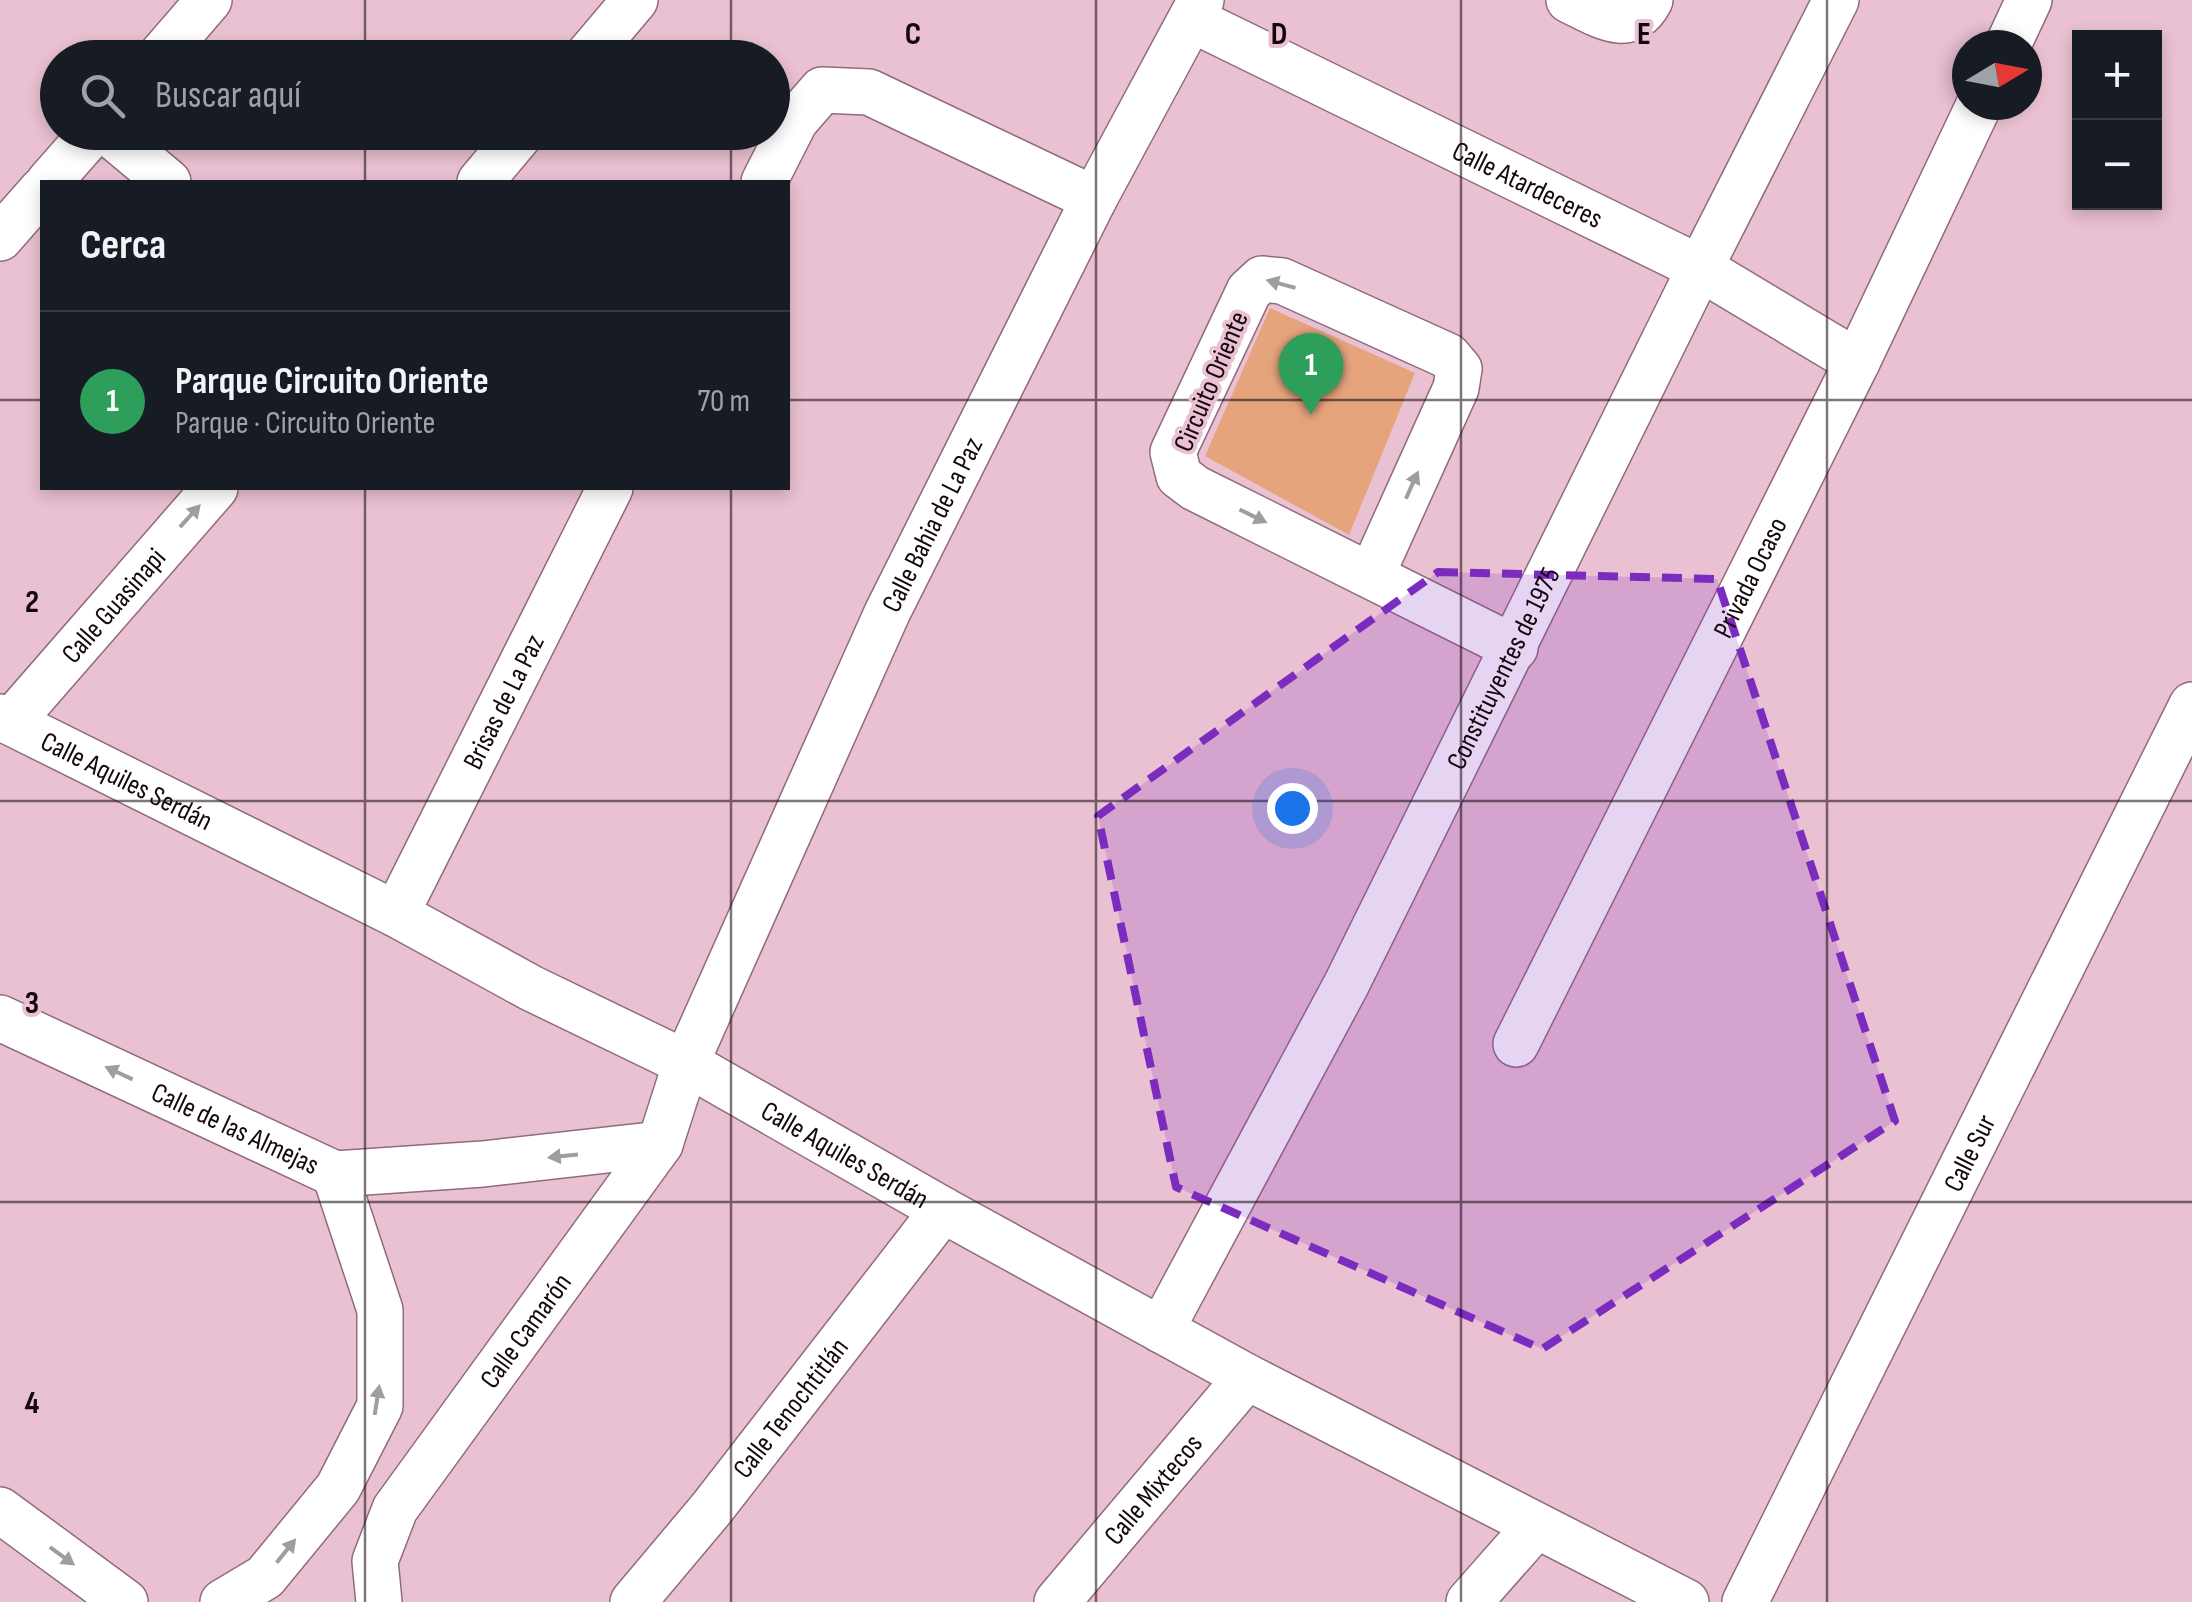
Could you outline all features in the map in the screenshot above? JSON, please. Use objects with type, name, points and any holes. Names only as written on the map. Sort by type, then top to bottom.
[{"type":"street","points":[[174,40],[209,0]]},
{"type":"street","points":[[601,40],[635,0]]},
{"type":"street","points":[[1569,0],[1612,21],[1631,21],[1644,12],[1650,0]]},
{"type":"street","name":"Constituyentes de 1975","points":[[1162,1330],[1346,986],[1836,0]]},
{"type":"street","points":[[2015,30],[2030,0]]},
{"type":"street","name":"Calle Atardeceres","points":[[1196,10],[1700,268],[1856,362]]},
{"type":"street","name":"Calle Bahia de La Paz","points":[[686,1063],[887,613],[1094,199],[1196,10]]},
{"type":"street","points":[[790,131],[822,90],[869,92],[1094,199]]},
{"type":"street","name":"Privada Ocaso","points":[[1516,1044],[1856,362],[1972,120]]},
{"type":"street","points":[[51,180],[77,150]]},
{"type":"street","points":[[130,150],[166,180]]},
{"type":"street","points":[[482,180],[507,150]]},
{"type":"street","points":[[765,180],[780,150]]},
{"type":"street","points":[[0,238],[40,192]]},
{"type":"street","name":"Circuito Oriente","points":[[1372,574],[1456,388],[1459,369],[1448,356],[1282,281],[1262,279],[1248,292],[1173,452],[1178,476],[1515,648]]},
{"type":"street","name":"Calle Guasinapi","points":[[6,719],[213,490]]},
{"type":"street","name":"Brisas de La Paz","points":[[396,914],[609,490]]},
{"type":"street","name":"Calle Sur","points":[[1745,1602],[2192,704]]},
{"type":"street","name":"Calle Aquiles Serdán","points":[[6,719],[396,914],[531,988],[686,1063],[1246,1377],[1686,1602]]},
{"type":"street","name":"Calle de las Almejas","points":[[0,1018],[335,1174],[380,1310],[380,1406],[338,1488],[265,1577],[223,1602]]},
{"type":"street","name":"Calle Camarón","points":[[379,1602],[374,1560],[395,1509],[660,1144],[686,1063]]},
{"type":"street","points":[[335,1174],[483,1164],[660,1144]]},
{"type":"street","name":"Calle Tenochtitlán","points":[[633,1602],[712,1508],[943,1210]]},
{"type":"street","name":"Calle Mixtecos","points":[[1057,1602],[1246,1377]]},
{"type":"street","points":[[0,1510],[125,1602]]},
{"type":"street","points":[[1469,1602],[1536,1526]]},
{"type":"highlighted area","points":[[1438,572],[1717,579],[1895,1121],[1542,1349],[1176,1187],[1098,816]]},
{"type":"shaded area","points":[[1270,308],[1415,373],[1349,535],[1205,456]]},
{"type":"place","name":"Parque Circuito Oriente","points":[[1311,415]]}]
